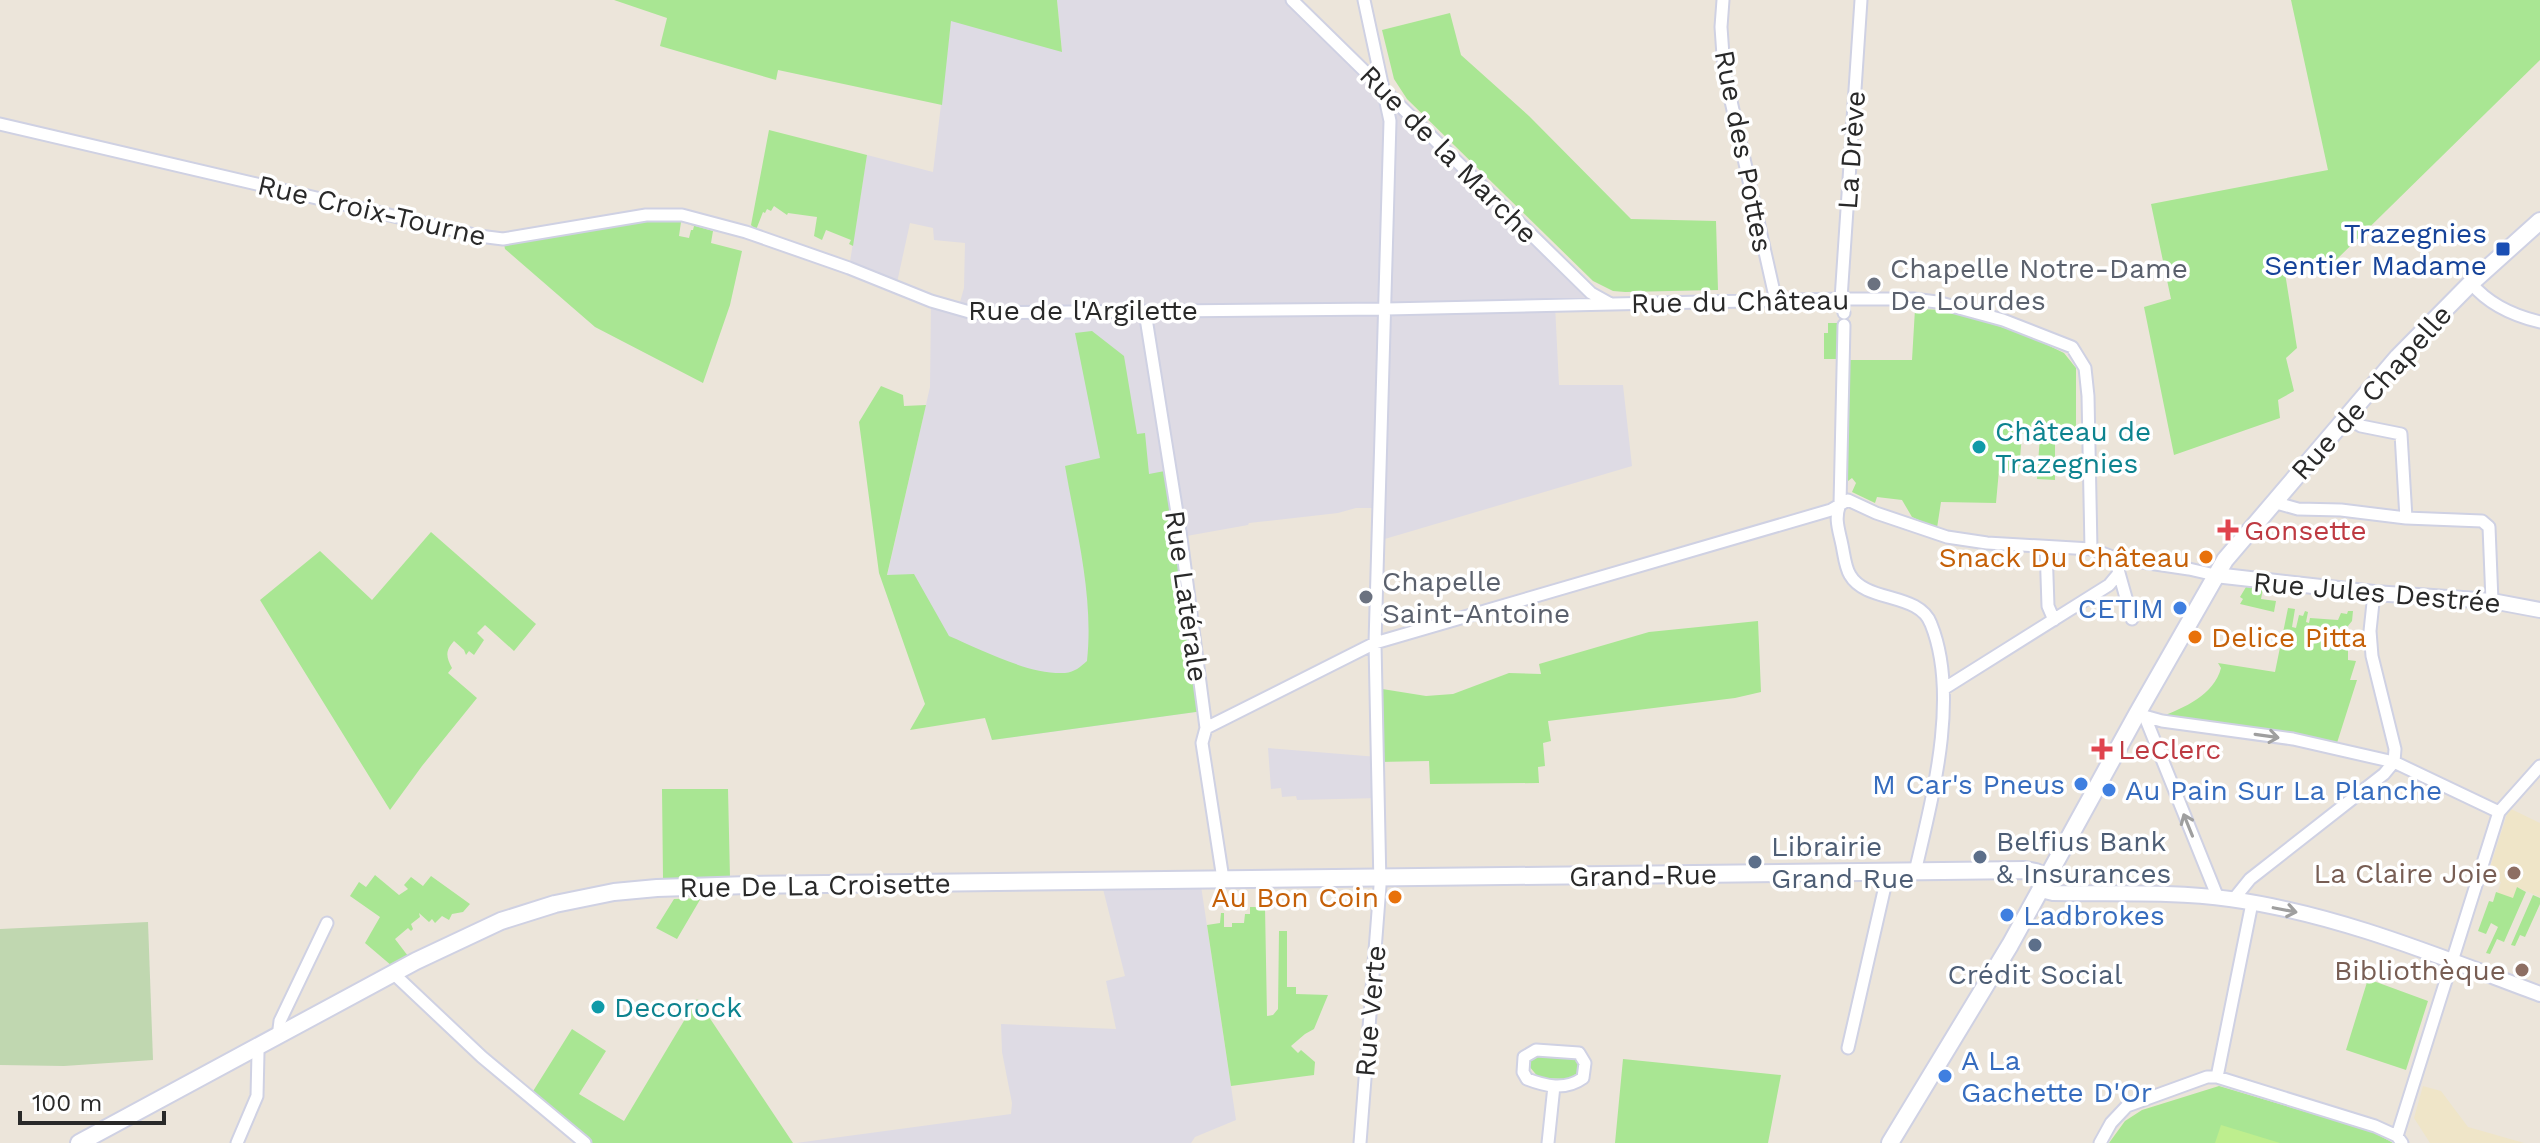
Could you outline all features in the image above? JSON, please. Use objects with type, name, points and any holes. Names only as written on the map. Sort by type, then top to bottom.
[{"type":"main road","name":"Rue de Chapelle","points":[[1890,1143],[2141,715],[2215,575],[2273,502],[2398,357],[2471,283],[2540,221]]},
{"type":"main road","name":"Grand-Rue","points":[[1380,879],[2025,870],[2044,884]]},
{"type":"main road","name":"Rue De La Croisette","points":[[79,1143],[465,936],[519,915],[574,900],[640,889],[722,886],[1380,879]]},
{"type":"street","name":"Rue de la Marche","points":[[1292,0],[1591,293],[1610,304]]},
{"type":"street","name":"Rue Verte","points":[[1360,1143],[1380,879],[1375,643],[1390,121],[1364,0]]},
{"type":"street","name":"Rue des Pottes","points":[[1723,0],[1724,70],[1776,301]]},
{"type":"street","name":"La Drève","points":[[1861,0],[1841,299],[1844,319],[1840,504],[1835,516],[1849,574],[1859,586],[1919,609],[1931,624],[1945,688],[1941,744],[1915,872]]},
{"type":"street","name":"Rue Croix-Tourne","points":[[0,124],[479,236],[503,239],[646,215],[708,220],[746,232]]},
{"type":"street","name":"Rue de l'Argilette","points":[[746,232],[973,313],[1386,309]]},
{"type":"street","points":[[2471,283],[2499,306],[2522,318],[2540,322]]},
{"type":"street","name":"Rue du Château","points":[[1386,309],[1913,299],[1989,315],[2072,347],[2085,368],[2091,549]]},
{"type":"street","name":"Rue Latérale","points":[[1145,312],[1181,538],[1206,728],[1202,743],[1223,879]]},
{"type":"street","points":[[2346,417],[2361,426],[2401,434],[2406,518]]},
{"type":"street","points":[[1206,728],[1375,643],[1831,510],[1848,500],[1947,537],[1987,543],[2091,549],[2115,558],[2215,575]]},
{"type":"street","points":[[2273,502],[2298,509],[2482,521],[2489,527],[2492,601]]},
{"type":"street","points":[[2046,547],[2048,606],[2054,620]]},
{"type":"street","points":[[2115,558],[2132,619]]},
{"type":"street","points":[[1945,688],[2109,585],[2119,573]]},
{"type":"street","name":"Rue Jules Destrée","points":[[2215,575],[2374,593],[2492,601],[2540,610]]},
{"type":"street","points":[[2233,900],[2250,879],[2384,774],[2394,762],[2395,749],[2372,656],[2370,631],[2374,593]]},
{"type":"street","points":[[2141,715],[2293,739],[2394,762],[2499,812]]},
{"type":"street","points":[[2141,715],[2218,898]]},
{"type":"street","points":[[2100,1143],[2111,1123],[2127,1106],[2207,1077],[2217,1077],[2375,1126],[2399,1140],[2451,961],[2499,812],[2540,766]]},
{"type":"street","points":[[1848,1048],[1888,873]]},
{"type":"street","points":[[2044,884],[2062,893],[2218,898],[2317,916],[2392,938],[2540,994]]},
{"type":"street","points":[[2217,1077],[2252,903]]},
{"type":"street","points":[[281,1034],[280,1021],[327,923]]},
{"type":"street","points":[[394,974],[482,1057],[585,1143]]},
{"type":"street","points":[[237,1143],[257,1096],[258,1053],[255,1048]]},
{"type":"street","points":[[1536,1050],[1579,1053],[1585,1063],[1583,1078],[1569,1085],[1554,1086],[1527,1079],[1523,1072],[1524,1057],[1536,1050]]},
{"type":"street","points":[[1548,1143],[1554,1086]]},
{"type":"shaded area","points":[[1057,0],[1292,0],[1610,304],[1555,305],[1559,385],[1623,385],[1632,466],[1378,541],[1379,508],[1356,508],[1338,513],[1249,523],[1181,537],[1203,711],[992,740],[986,718],[887,576],[930,387],[931,301],[958,309],[964,288],[965,243],[934,240],[933,228],[910,223],[896,287],[849,268],[867,155],[933,172],[951,20],[1062,51]]},
{"type":"shaded area","points":[[1268,748],[1378,757],[1379,798],[1297,800],[1296,796],[1282,797],[1281,788],[1271,789]]},
{"type":"shaded area","points":[[2509,808],[2540,823],[2540,897],[2519,888],[2515,901],[2497,894],[2501,882],[2487,877]]},
{"type":"shaded area","points":[[1200,879],[1236,1120],[1195,1137],[1191,1143],[796,1143],[1011,1114],[1001,1024],[1116,1029],[1106,981],[1125,976],[1101,881]]},
{"type":"shaded area","points":[[2423,1086],[2441,1091],[2468,1127],[2524,1143],[2430,1143],[2414,1118]]},
{"type":"green space","points":[[614,0],[1057,0],[1062,52],[951,21],[942,105],[778,70],[776,80],[660,46],[667,18]]},
{"type":"green space","points":[[2291,0],[2540,0],[2540,60],[2335,261],[2285,273],[2297,348],[2286,358],[2294,391],[2278,400],[2280,418],[2174,455],[2144,307],[2171,299],[2151,204],[2328,170]]},
{"type":"green space","points":[[1450,13],[1461,55],[1529,116],[1631,219],[1716,221],[1718,290],[1625,292],[1613,291],[1593,281],[1407,99],[1394,79],[1382,30]]},
{"type":"green space","points":[[769,130],[867,155],[853,246],[849,244],[851,240],[826,230],[822,240],[814,236],[817,217],[787,215],[774,206],[771,211],[767,209],[763,212],[756,230],[751,225]]},
{"type":"green space","points":[[682,215],[679,236],[689,238],[693,230],[694,226],[685,223],[713,231],[711,243],[742,251],[730,305],[703,383],[595,327],[505,249],[503,239]]},
{"type":"green space","points":[[1915,309],[1949,310],[2029,336],[2064,353],[2076,368],[2076,439],[2055,436],[2055,480],[2037,479],[2040,435],[2022,434],[2019,471],[1999,470],[1996,503],[1941,502],[1937,528],[1912,517],[1902,500],[1877,497],[1875,503],[1852,492],[1856,483],[1852,478],[1844,484],[1847,360],[1912,360]]},
{"type":"green space","points":[[1828,323],[1838,323],[1838,359],[1824,359],[1824,333],[1828,333]]},
{"type":"green space","points":[[1092,331],[1124,356],[1137,434],[1145,433],[1149,474],[1170,470],[1203,711],[992,740],[985,718],[910,730],[925,704],[879,573],[859,422],[881,386],[903,395],[904,406],[926,405],[887,575],[914,574],[949,636],[1021,666],[1051,673],[1072,672],[1087,661],[1089,637],[1083,563],[1065,466],[1100,458],[1075,333]]},
{"type":"green space","points":[[431,532],[536,624],[514,651],[485,625],[477,633],[484,640],[474,655],[469,651],[466,655],[454,641],[447,654],[452,668],[448,673],[477,698],[390,810],[260,600],[320,551],[372,600]]},
{"type":"green space","points":[[2246,587],[2263,589],[2261,599],[2276,601],[2274,612],[2240,604]]},
{"type":"green space","points":[[2288,608],[2295,609],[2292,627],[2296,628],[2299,615],[2303,616],[2305,611],[2308,612],[2306,622],[2309,623],[2310,618],[2338,620],[2341,613],[2353,611],[2348,626],[2348,660],[2356,661],[2350,680],[2357,680],[2336,746],[2160,717],[2188,705],[2205,693],[2221,668],[2218,663],[2275,672]]},
{"type":"green space","points":[[1758,621],[1761,692],[1735,698],[1548,721],[1551,741],[1543,743],[1545,766],[1538,767],[1539,783],[1430,784],[1429,761],[1378,762],[1376,688],[1426,696],[1453,694],[1509,673],[1541,674],[1539,664],[1649,632]]},
{"type":"green space","points":[[662,789],[728,789],[730,878],[663,879]]},
{"type":"green space","points":[[375,875],[399,895],[408,889],[404,885],[411,877],[423,886],[431,876],[470,904],[463,912],[452,914],[449,920],[442,916],[435,923],[419,913],[420,917],[411,924],[413,929],[408,928],[395,939],[408,956],[392,966],[365,943],[380,917],[350,896],[359,882],[366,887]]},
{"type":"green space","points":[[2517,887],[2526,892],[2504,942],[2497,939],[2490,954],[2486,953],[2498,927],[2491,923],[2486,934],[2478,931],[2489,901],[2493,902],[2496,892],[2513,898]]},
{"type":"green space","points":[[2533,895],[2540,898],[2540,904],[2525,937],[2520,935],[2515,946],[2511,945]]},
{"type":"green space","points":[[701,898],[677,939],[656,928],[674,899]]},
{"type":"green space","points":[[1250,907],[1265,907],[1267,1016],[1278,1009],[1279,931],[1287,931],[1287,987],[1296,987],[1296,994],[1328,995],[1314,1029],[1291,1046],[1315,1062],[1314,1075],[1231,1086],[1207,925],[1220,923],[1221,913],[1224,913],[1224,927],[1244,923],[1245,914],[1250,914]]},
{"type":"green space","points":[[148,922],[153,1060],[64,1066],[0,1065],[0,929]]},
{"type":"green space","points":[[2368,979],[2428,1001],[2406,1070],[2346,1050]]},
{"type":"green space","points":[[697,999],[793,1143],[585,1143],[530,1096],[572,1029],[606,1051],[579,1094],[624,1121]]},
{"type":"green space","points":[[1537,1055],[1574,1056],[1580,1064],[1579,1072],[1568,1079],[1539,1078],[1529,1066],[1530,1059]]},
{"type":"green space","points":[[1623,1059],[1781,1075],[1768,1143],[1615,1143]]},
{"type":"green space","points":[[2219,1086],[2373,1132],[2393,1143],[2109,1143],[2125,1121],[2142,1110]]},
{"type":"green space","points":[[2221,1125],[2280,1143],[2215,1143]]},
{"type":"place","name":"Trazegnies Sentier Madame","points":[[2503,249]]},
{"type":"place","name":"Chapelle Notre-Dame De Lourdes","points":[[1874,284]]},
{"type":"place","name":"Château de Trazegnies","points":[[1979,447]]},
{"type":"place","name":"Gonsette","points":[[2228,530]]},
{"type":"place","name":"Snack Du Château","points":[[2206,557]]},
{"type":"place","name":"Chapelle Saint-Antoine","points":[[1366,597]]},
{"type":"place","name":"CETIM","points":[[2180,608]]},
{"type":"place","name":"Delice Pitta","points":[[2195,637]]},
{"type":"place","name":"LeClerc","points":[[2102,749]]},
{"type":"place","name":"M Car's Pneus","points":[[2081,784]]},
{"type":"place","name":"Au Pain Sur La Planche","points":[[2109,790]]},
{"type":"place","name":"Belfius Bank & Insurances","points":[[1980,857]]},
{"type":"place","name":"Librairie Grand Rue","points":[[1755,862]]},
{"type":"place","name":"La Claire Joie","points":[[2514,873]]},
{"type":"place","name":"Au Bon Coin","points":[[1395,897]]},
{"type":"place","name":"Ladbrokes","points":[[2007,915]]},
{"type":"place","name":"Crédit Social","points":[[2035,945]]},
{"type":"place","name":"Bibliothèque","points":[[2522,970]]},
{"type":"place","name":"Decorock","points":[[598,1007]]},
{"type":"place","name":"A La Gachette D'Or","points":[[1945,1076]]}]
